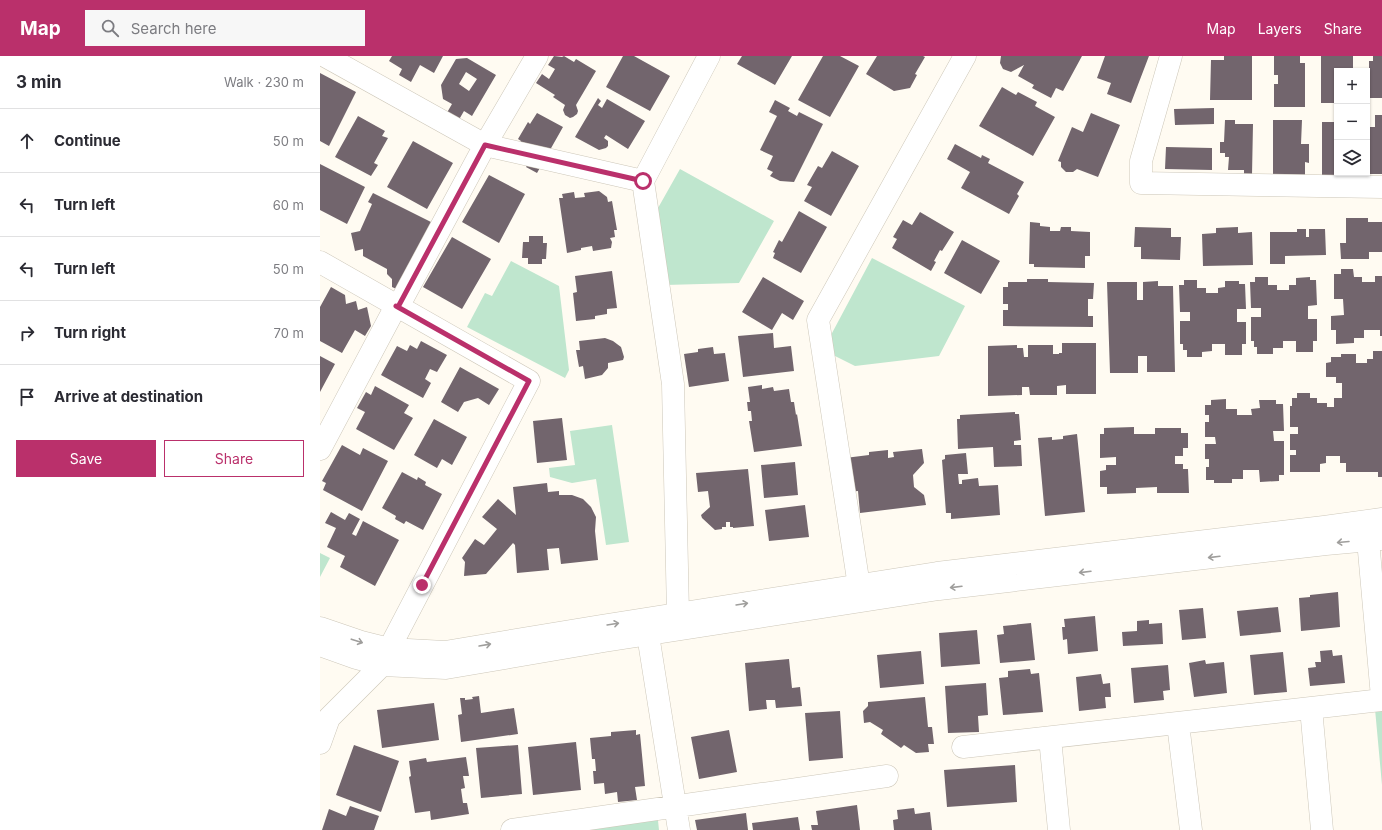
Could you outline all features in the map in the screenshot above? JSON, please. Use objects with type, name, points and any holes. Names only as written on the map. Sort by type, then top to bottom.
[{"type":"street","points":[[325,56],[485,145],[643,181]]},
{"type":"street","points":[[320,449],[396,306],[398,307],[485,145],[537,56]]},
{"type":"street","points":[[678,614],[673,384],[643,181],[710,56]]},
{"type":"street","points":[[859,586],[818,320],[965,56]]},
{"type":"street","points":[[1171,56],[1141,161],[1141,183],[1382,187]]},
{"type":"street","points":[[320,262],[529,381],[385,657],[329,718],[320,742]]},
{"type":"street","points":[[320,645],[356,658],[445,652],[937,573],[1382,519]]},
{"type":"street","points":[[320,628],[361,642],[385,657],[446,668],[939,590],[1375,539],[1382,696]]},
{"type":"street","points":[[648,635],[679,830]]},
{"type":"street","points":[[963,747],[1382,700]]},
{"type":"street","points":[[1311,708],[1322,830]]},
{"type":"street","points":[[1178,724],[1191,830]]},
{"type":"street","points":[[1050,738],[1059,830]]},
{"type":"street","points":[[512,830],[887,776]]},
{"type":"green space","points":[[680,169],[774,221],[739,283],[665,285],[658,208]]},
{"type":"green space","points":[[872,258],[965,306],[939,356],[855,366],[823,350]]},
{"type":"green space","points":[[511,261],[559,286],[569,370],[565,378],[467,327],[485,293],[492,296]]},
{"type":"green space","points":[[612,425],[629,542],[606,545],[596,479],[572,483],[550,477],[549,468],[575,465],[570,431]]},
{"type":"green space","points":[[320,553],[330,558],[320,577]]},
{"type":"green space","points":[[1375,709],[1382,709],[1382,785]]},
{"type":"green space","points":[[657,811],[659,830],[516,830]]},
{"type":"building","points":[[392,56],[443,56],[434,73],[420,65],[411,82],[399,75],[402,69],[389,61]]},
{"type":"building","points":[[554,56],[564,56],[574,62],[576,59],[596,71],[576,105],[578,111],[577,114],[570,118],[565,115],[563,110],[565,105],[553,97],[555,95],[536,83],[542,74],[549,79],[555,69],[548,65]]},
{"type":"building","points":[[623,56],[634,56],[670,76],[650,111],[606,87]]},
{"type":"building","points":[[742,56],[792,56],[775,85],[737,64]]},
{"type":"building","points":[[823,56],[840,56],[859,66],[830,117],[798,100]]},
{"type":"building","points":[[877,56],[925,57],[915,74],[917,75],[910,88],[894,91],[866,74]]},
{"type":"building","points":[[1001,56],[1082,56],[1063,91],[1056,88],[1051,98],[1032,88],[1034,85],[1018,76],[1024,65],[1011,72],[1003,69],[1000,63]]},
{"type":"building","points":[[1105,56],[1149,56],[1131,103],[1107,94],[1111,83],[1097,78]]},
{"type":"building","points":[[1224,56],[1252,56],[1252,100],[1210,100],[1211,60],[1224,60]]},
{"type":"building","points":[[1274,56],[1300,56],[1300,63],[1305,63],[1305,107],[1274,107],[1274,84],[1278,84],[1278,75],[1274,75]]},
{"type":"building","points":[[1321,56],[1353,56],[1353,68],[1334,68],[1334,103],[1321,103]]},
{"type":"building","points":[[1373,56],[1382,56],[1382,98],[1370,98],[1369,61],[1373,61]]},
{"type":"building","points":[[467,58],[496,75],[472,116],[464,111],[457,123],[445,116],[452,104],[443,99],[441,85],[456,59]],"holes":[[[466,72],[477,79],[469,91],[459,84]]]},
{"type":"building","points":[[320,73],[356,92],[329,146],[320,141]]},
{"type":"building","points":[[1002,87],[1016,95],[1018,92],[1037,102],[1035,106],[1055,117],[1033,156],[979,126]]},
{"type":"building","points":[[598,98],[601,101],[598,105],[602,108],[607,99],[645,121],[628,149],[606,135],[604,138],[608,141],[608,146],[599,150],[575,137]]},
{"type":"building","points":[[775,100],[790,108],[788,111],[797,116],[799,112],[823,124],[794,182],[780,181],[770,176],[773,172],[767,169],[773,156],[760,150],[777,116],[769,112]]},
{"type":"building","points":[[1214,108],[1214,124],[1175,125],[1174,109]]},
{"type":"building","points":[[537,113],[563,127],[537,173],[526,167],[529,162],[515,151],[521,141],[518,139],[528,122],[530,124]]},
{"type":"building","points":[[1091,113],[1120,125],[1098,177],[1077,169],[1073,172],[1066,172],[1061,167],[1061,162],[1058,161],[1072,127],[1083,132]]},
{"type":"building","points":[[1375,115],[1382,115],[1382,174],[1370,174],[1370,127],[1375,127]]},
{"type":"building","points":[[358,116],[385,131],[382,136],[388,138],[374,163],[378,165],[371,176],[335,157]]},
{"type":"building","points":[[1225,120],[1235,120],[1235,124],[1253,124],[1252,175],[1244,175],[1244,170],[1228,170],[1229,157],[1225,157],[1225,153],[1220,153],[1220,142],[1224,142]]},
{"type":"building","points":[[1273,120],[1302,120],[1301,144],[1309,144],[1309,163],[1305,162],[1305,179],[1273,179]]},
{"type":"building","points":[[1322,122],[1334,122],[1334,176],[1359,177],[1322,177]]},
{"type":"building","points":[[413,141],[453,163],[427,209],[387,187]]},
{"type":"building","points":[[955,144],[981,158],[982,155],[990,159],[988,163],[1024,182],[1017,194],[1019,196],[1009,214],[961,188],[970,172],[947,159]]},
{"type":"building","points":[[1166,147],[1212,148],[1212,170],[1165,169]]},
{"type":"building","points":[[832,151],[859,166],[831,216],[804,201],[812,187],[807,185],[818,166],[822,168]]},
{"type":"building","points":[[320,164],[365,187],[347,224],[320,210]]},
{"type":"building","points":[[489,175],[525,194],[499,243],[462,222]]},
{"type":"building","points":[[599,191],[607,197],[608,202],[612,201],[617,230],[614,230],[615,237],[610,238],[612,242],[611,248],[593,251],[592,246],[567,253],[559,198],[563,198],[562,194],[574,192],[575,198],[585,197],[584,193]]},
{"type":"building","points":[[373,193],[437,225],[403,292],[392,287],[392,279],[387,274],[387,269],[363,256],[363,249],[355,251],[351,233],[360,231],[372,204],[368,202]]},
{"type":"building","points":[[799,211],[827,227],[801,273],[773,258],[775,253],[773,252],[779,240],[782,242]]},
{"type":"building","points":[[920,212],[954,232],[942,251],[940,250],[931,271],[892,248],[897,239],[893,237],[903,220],[912,225]]},
{"type":"building","points":[[1346,218],[1368,218],[1368,222],[1382,222],[1382,252],[1369,252],[1369,259],[1341,259],[1340,243],[1346,243]]},
{"type":"building","points":[[1030,222],[1040,223],[1040,226],[1050,227],[1050,231],[1060,231],[1061,227],[1071,227],[1071,231],[1090,232],[1090,256],[1085,256],[1085,268],[1034,267],[1034,264],[1029,264]]},
{"type":"building","points":[[1135,227],[1171,228],[1171,237],[1181,237],[1180,260],[1141,259],[1141,247],[1134,247]]},
{"type":"building","points":[[1238,227],[1238,233],[1252,232],[1253,265],[1203,266],[1202,234],[1216,233],[1216,228]]},
{"type":"building","points":[[1297,229],[1306,229],[1306,237],[1309,237],[1309,229],[1325,229],[1326,255],[1285,256],[1285,264],[1270,264],[1270,232],[1297,232]]},
{"type":"building","points":[[529,236],[543,236],[543,243],[547,243],[546,259],[542,259],[542,264],[528,264],[528,258],[522,258],[523,242],[529,242]]},
{"type":"building","points":[[452,237],[491,259],[462,309],[423,287]]},
{"type":"building","points":[[962,240],[1000,261],[981,294],[944,273]]},
{"type":"building","points":[[1341,269],[1353,269],[1354,277],[1362,277],[1362,282],[1375,282],[1375,276],[1382,276],[1382,336],[1380,336],[1380,330],[1364,330],[1364,338],[1354,338],[1354,343],[1336,344],[1336,330],[1331,330],[1331,316],[1344,315],[1343,299],[1334,299],[1334,274],[1341,274]]},
{"type":"building","points":[[612,271],[617,308],[607,309],[607,314],[595,316],[595,319],[576,321],[573,293],[577,292],[575,276]]},
{"type":"building","points":[[763,277],[804,301],[793,320],[782,313],[772,330],[742,312]]},
{"type":"building","points":[[1255,277],[1268,277],[1268,285],[1277,285],[1277,290],[1289,290],[1289,285],[1296,285],[1296,278],[1310,277],[1310,280],[1316,280],[1317,305],[1308,306],[1308,319],[1317,319],[1317,341],[1313,341],[1313,352],[1296,352],[1296,341],[1283,341],[1283,348],[1273,348],[1273,354],[1257,354],[1257,347],[1254,347],[1254,341],[1251,341],[1251,317],[1261,317],[1261,308],[1251,308],[1250,282],[1255,282]]},
{"type":"building","points":[[1027,279],[1048,279],[1048,282],[1094,283],[1093,299],[1088,299],[1088,316],[1093,316],[1093,327],[1003,326],[1003,310],[1008,310],[1008,304],[1003,304],[1003,287],[1008,287],[1008,282],[1027,282]]},
{"type":"building","points":[[1184,280],[1197,280],[1197,288],[1206,288],[1206,293],[1218,293],[1218,288],[1225,287],[1225,281],[1239,281],[1239,284],[1245,284],[1246,309],[1237,309],[1237,322],[1246,322],[1246,344],[1242,344],[1242,355],[1225,355],[1225,344],[1212,344],[1212,351],[1202,352],[1202,357],[1187,357],[1187,350],[1183,350],[1183,344],[1180,344],[1180,321],[1190,321],[1190,312],[1180,312],[1179,285],[1184,285]]},
{"type":"building","points":[[1158,281],[1158,286],[1173,286],[1175,372],[1147,372],[1147,356],[1138,356],[1138,373],[1110,373],[1107,282],[1137,282],[1137,300],[1143,300],[1143,282]]},
{"type":"building","points":[[331,287],[345,295],[346,304],[356,301],[358,310],[367,307],[371,326],[365,336],[355,330],[342,353],[320,341],[320,307]]},
{"type":"building","points":[[773,333],[774,348],[791,346],[794,371],[743,377],[738,336]]},
{"type":"building","points":[[605,338],[613,341],[621,347],[624,357],[623,360],[608,363],[608,368],[602,375],[585,379],[583,366],[579,367],[576,350],[580,350],[579,341]]},
{"type":"building","points":[[421,341],[447,355],[437,372],[430,369],[425,379],[431,383],[423,398],[381,375],[397,346],[407,351],[410,345],[417,349]]},
{"type":"building","points":[[1062,343],[1096,343],[1096,394],[1066,394],[1066,385],[1057,386],[1057,395],[1030,395],[1029,387],[1022,387],[1022,395],[988,396],[988,346],[1017,345],[1017,348],[1023,348],[1024,357],[1028,357],[1028,345],[1053,345],[1053,354],[1059,354],[1062,353]]},
{"type":"building","points":[[713,347],[714,354],[725,353],[729,381],[689,387],[684,354],[698,352],[698,349]]},
{"type":"building","points":[[1373,351],[1382,351],[1382,477],[1378,477],[1378,472],[1346,472],[1346,463],[1340,463],[1340,456],[1326,456],[1326,463],[1320,464],[1320,472],[1290,472],[1290,455],[1296,455],[1296,450],[1290,450],[1290,434],[1298,434],[1298,427],[1290,427],[1290,406],[1292,406],[1292,398],[1297,398],[1297,393],[1310,393],[1310,398],[1317,398],[1317,403],[1327,403],[1327,407],[1334,407],[1334,398],[1342,398],[1342,383],[1336,383],[1336,377],[1326,377],[1326,363],[1331,362],[1331,357],[1341,357],[1341,354],[1356,354],[1356,363],[1367,363],[1367,359],[1373,359]]},
{"type":"building","points":[[320,356],[335,364],[320,392]]},
{"type":"building","points":[[460,367],[499,389],[489,405],[478,398],[464,402],[458,412],[441,402]]},
{"type":"building","points":[[762,385],[762,389],[773,387],[774,391],[789,389],[791,402],[794,402],[796,415],[797,414],[802,446],[754,452],[749,421],[752,421],[751,411],[748,411],[747,402],[750,402],[748,387]]},
{"type":"building","points":[[375,386],[409,405],[404,413],[413,418],[394,450],[356,429],[365,412],[357,408],[366,392],[371,395]]},
{"type":"building","points":[[1226,399],[1226,409],[1237,409],[1237,415],[1252,415],[1251,409],[1260,408],[1259,400],[1276,400],[1276,404],[1283,404],[1284,431],[1273,431],[1274,441],[1284,441],[1284,475],[1279,475],[1279,481],[1260,482],[1259,470],[1243,470],[1243,479],[1232,479],[1232,483],[1214,483],[1214,480],[1206,480],[1206,467],[1209,467],[1209,459],[1205,459],[1205,444],[1216,444],[1215,437],[1205,437],[1205,422],[1209,422],[1209,415],[1205,415],[1205,405],[1211,405],[1211,400]]},
{"type":"building","points":[[1015,412],[1015,414],[1019,414],[1021,440],[1014,441],[1014,445],[1021,445],[1022,466],[994,467],[993,447],[958,449],[957,419],[960,419],[960,415]]},
{"type":"building","points":[[562,418],[567,460],[537,463],[533,421]]},
{"type":"building","points":[[434,419],[467,437],[452,465],[442,459],[437,468],[414,455]]},
{"type":"building","points":[[1134,427],[1134,434],[1155,434],[1155,428],[1181,428],[1181,433],[1188,433],[1188,448],[1183,448],[1183,456],[1175,456],[1175,464],[1183,464],[1183,469],[1188,469],[1189,493],[1157,493],[1157,487],[1136,488],[1136,493],[1107,494],[1107,487],[1100,487],[1100,471],[1106,470],[1106,465],[1116,465],[1116,457],[1100,458],[1100,434],[1104,434],[1104,428]]},
{"type":"building","points":[[1077,434],[1085,512],[1045,516],[1038,438],[1052,437],[1052,440],[1063,439],[1063,436]]},
{"type":"building","points":[[342,445],[360,455],[363,448],[388,461],[362,511],[323,490],[326,483],[322,481]]},
{"type":"building","points":[[922,449],[924,463],[913,475],[914,487],[924,495],[926,505],[860,513],[858,491],[849,492],[845,458],[869,455],[869,452],[888,450],[888,458],[894,457],[893,452]]},
{"type":"building","points":[[966,453],[968,474],[958,474],[959,484],[962,484],[962,480],[978,478],[979,486],[998,485],[1000,515],[951,519],[951,513],[946,513],[942,460],[945,459],[945,455]]},
{"type":"building","points":[[795,462],[798,495],[764,498],[761,465]]},
{"type":"building","points":[[748,469],[754,526],[733,528],[730,527],[730,522],[726,522],[726,527],[715,530],[702,518],[701,515],[710,507],[708,491],[698,492],[696,473]]},
{"type":"building","points":[[402,472],[417,480],[418,477],[426,482],[425,485],[442,494],[423,530],[406,521],[404,524],[395,519],[396,516],[382,508]]},
{"type":"building","points":[[547,483],[548,492],[559,491],[559,495],[572,495],[583,499],[591,507],[596,517],[595,531],[598,560],[561,564],[559,548],[547,549],[549,570],[517,573],[515,545],[513,543],[486,574],[464,576],[465,562],[462,558],[475,539],[484,545],[497,529],[482,517],[498,499],[516,515],[513,487]]},
{"type":"building","points":[[805,505],[809,537],[769,541],[765,510]]},
{"type":"building","points":[[331,512],[345,520],[349,513],[360,519],[352,534],[356,536],[363,521],[399,540],[375,586],[340,567],[345,556],[327,547],[336,528],[325,523]]},
{"type":"building","points":[[1338,592],[1340,627],[1301,631],[1299,598],[1310,597],[1310,595]]},
{"type":"building","points":[[1278,607],[1281,632],[1240,636],[1237,611]]},
{"type":"building","points":[[1203,608],[1206,638],[1182,640],[1179,610]]},
{"type":"building","points":[[1095,616],[1098,651],[1068,654],[1067,639],[1063,640],[1062,627],[1065,627],[1064,619]]},
{"type":"building","points":[[1149,620],[1149,624],[1162,623],[1163,644],[1123,646],[1122,632],[1137,631],[1137,621]]},
{"type":"building","points":[[1031,623],[1035,660],[1000,663],[997,635],[1004,634],[1003,626]]},
{"type":"building","points":[[977,630],[980,664],[941,667],[939,633]]},
{"type":"building","points":[[1332,650],[1333,656],[1342,655],[1345,683],[1310,686],[1308,668],[1316,667],[1315,662],[1321,662],[1320,651]]},
{"type":"building","points":[[921,651],[924,684],[880,688],[877,655]]},
{"type":"building","points":[[1283,652],[1287,692],[1254,695],[1250,655]]},
{"type":"building","points":[[789,659],[792,688],[800,687],[802,706],[776,708],[775,700],[766,700],[767,709],[749,711],[745,663]]},
{"type":"building","points":[[1205,660],[1206,664],[1224,662],[1227,693],[1194,697],[1189,663]]},
{"type":"building","points":[[1168,665],[1170,690],[1163,691],[1164,700],[1134,703],[1131,668]]},
{"type":"building","points":[[1030,669],[1031,674],[1039,673],[1043,712],[1003,715],[999,678],[1008,677],[1008,671]]},
{"type":"building","points":[[1101,674],[1103,684],[1110,683],[1111,697],[1105,697],[1106,708],[1079,711],[1076,677]]},
{"type":"building","points":[[986,683],[988,715],[978,716],[979,732],[948,733],[945,686]]},
{"type":"building","points":[[479,696],[481,713],[514,708],[518,734],[461,742],[458,715],[462,714],[460,698],[465,698],[465,700],[473,699],[472,697]]},
{"type":"building","points":[[925,697],[928,727],[932,727],[934,744],[928,744],[929,752],[916,753],[904,745],[901,748],[881,734],[883,730],[870,722],[864,723],[863,711],[868,706],[868,702]]},
{"type":"building","points":[[434,703],[439,740],[382,748],[377,710]]},
{"type":"building","points":[[840,711],[843,758],[809,761],[805,713]]},
{"type":"building","points":[[636,730],[636,735],[640,734],[645,786],[635,787],[637,800],[618,802],[617,792],[605,794],[604,783],[594,784],[593,771],[596,771],[595,759],[592,759],[590,738],[611,736],[611,732]]},
{"type":"building","points":[[729,730],[737,772],[699,779],[691,737]]},
{"type":"building","points":[[576,742],[581,790],[533,795],[528,747]]},
{"type":"building","points":[[354,745],[399,761],[381,812],[336,795]]},
{"type":"building","points":[[518,745],[522,794],[481,798],[476,748]]},
{"type":"building","points":[[466,757],[469,776],[463,776],[465,788],[461,789],[463,803],[467,803],[469,814],[431,820],[430,811],[415,813],[409,777],[411,776],[409,761],[426,758],[427,762]]},
{"type":"building","points":[[1015,765],[1017,802],[947,807],[944,770]]},
{"type":"building","points":[[857,805],[860,830],[812,830],[811,825],[818,825],[816,811]]},
{"type":"building","points":[[350,806],[379,816],[374,830],[322,830],[329,809],[346,816]]},
{"type":"building","points":[[914,808],[915,814],[930,812],[932,830],[894,830],[893,820],[898,819],[897,810]]},
{"type":"building","points":[[746,813],[748,830],[697,830],[695,820]]},
{"type":"building","points":[[798,817],[800,830],[753,830],[752,823]]},
{"type":"route","points":[[422,585],[529,381],[396,306],[398,307],[485,145],[643,181]]}]
